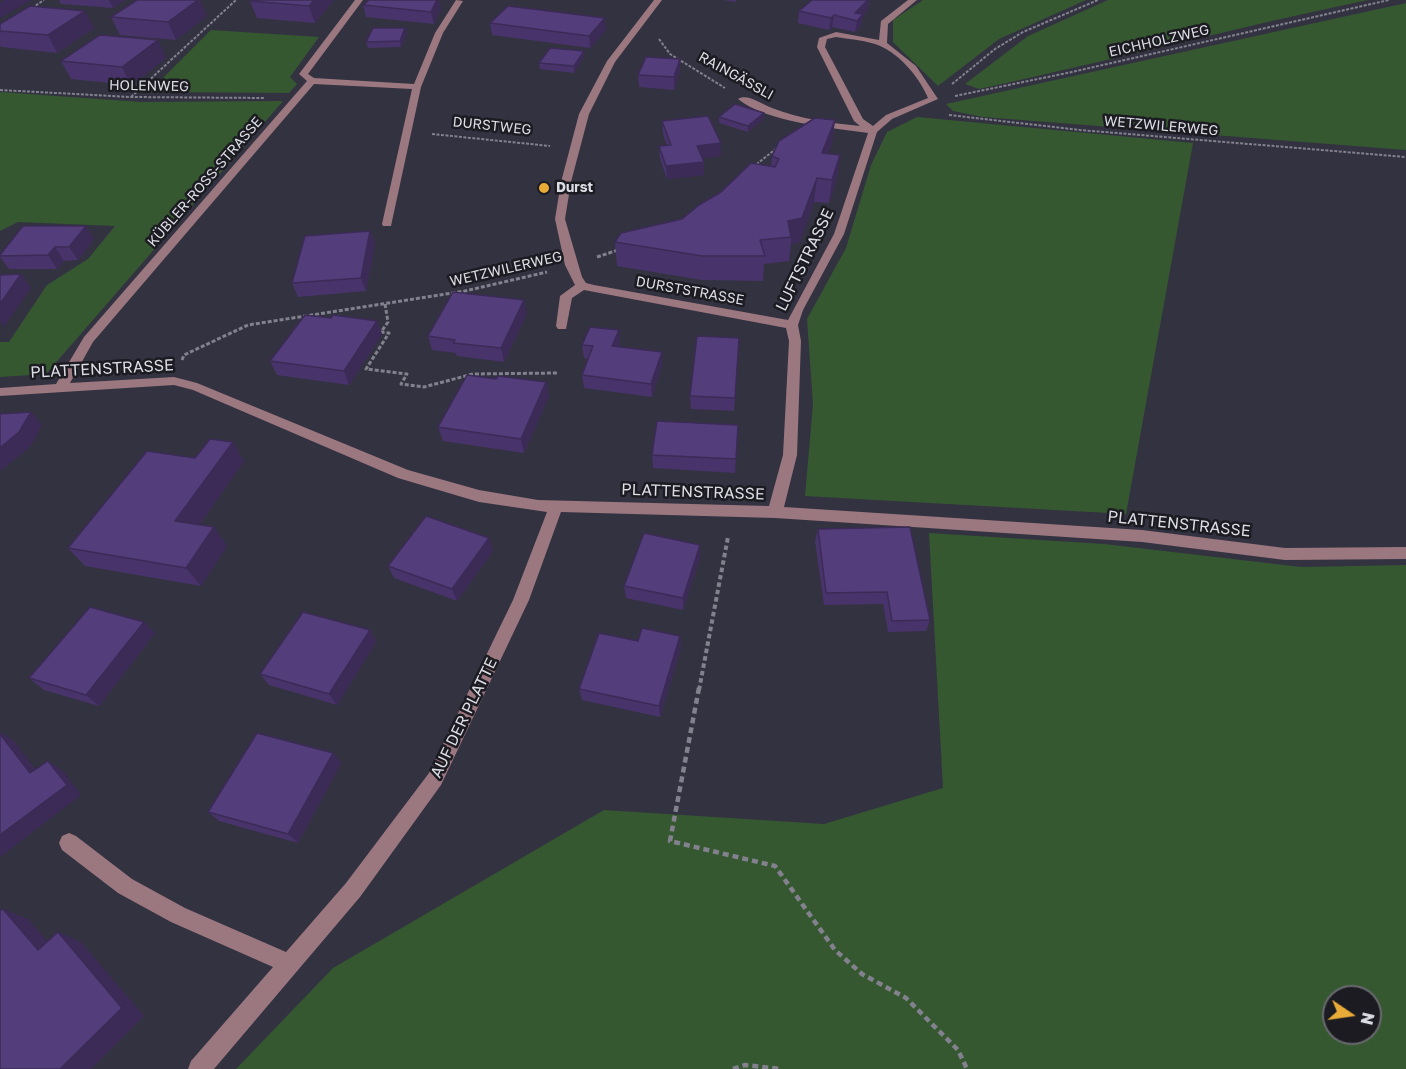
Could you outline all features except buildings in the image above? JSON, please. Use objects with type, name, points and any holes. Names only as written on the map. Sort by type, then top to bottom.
[{"type":"street","points":[[359,0],[303,74],[312,81],[417,87]]},
{"type":"street","points":[[562,326],[566,296],[582,286],[571,265],[560,219],[574,148],[584,114],[610,61],[658,0]]},
{"type":"street","points":[[883,45],[884,23],[913,0]]},
{"type":"street","points":[[387,224],[417,87],[439,33],[459,1]]},
{"type":"street","points":[[836,34],[883,45],[911,68],[929,87],[933,99],[889,117],[873,131],[859,121],[821,46],[824,38],[836,34]]},
{"type":"street","name":"KÜBLER-ROSS-STRASSE","points":[[60,389],[88,340],[312,81]]},
{"type":"street","name":"RAINGÄSSLI","points":[[743,99],[761,109],[780,114],[829,125],[873,131]]},
{"type":"street","name":"LUFTSTRASSE","points":[[775,512],[790,455],[795,341],[792,325],[797,310],[839,234],[873,131]]},
{"type":"street","name":"DURSTSTRASSE","points":[[582,286],[792,325]]},
{"type":"street","name":"PLATTENSTRASSE","points":[[0,392],[174,381],[196,387],[403,474],[479,496],[538,506],[775,512],[1142,536],[1285,554],[1406,553]]},
{"type":"street","name":"AUF DER PLATTE","points":[[199,1069],[353,890],[435,779],[521,600],[556,507]]},
{"type":"street","points":[[69,843],[125,886],[178,915],[291,964]]},
{"type":"path","points":[[26,12],[44,0]]},
{"type":"path","points":[[131,97],[236,0]]},
{"type":"path","points":[[933,99],[995,49],[1023,32],[1098,0]]},
{"type":"path","name":"EICHHOLZWEG","points":[[933,99],[1050,77],[1389,0]]},
{"type":"path","name":"RAINGÄSSLI","points":[[649,11],[659,38],[670,54],[743,99]]},
{"type":"path","name":"HOLENWEG","points":[[0,90],[131,97],[297,98]]},
{"type":"path","name":"WETZWILERWEG","points":[[917,106],[978,120],[1406,157]]},
{"type":"path","name":"DURSTWEG","points":[[408,131],[574,148]]},
{"type":"path","points":[[752,168],[779,147]]},
{"type":"path","name":"WETZWILERWEG","points":[[174,381],[184,354],[248,325],[482,288],[571,265],[626,247]]},
{"type":"path","points":[[385,303],[388,322],[381,332],[389,333],[366,369],[407,374],[401,384],[424,387],[473,374],[557,373]]},
{"type":"path","points":[[733,510],[670,841],[775,866],[835,950],[862,974],[906,998],[958,1050],[967,1069]]},
{"type":"path","points":[[733,1069],[745,1065],[780,1069]]},
{"type":"green space","points":[[923,0],[1086,0],[999,39],[938,86],[893,42],[893,20]]},
{"type":"green space","points":[[1108,0],[1368,0],[979,89],[965,84],[1028,36]]},
{"type":"green space","points":[[1406,3],[1406,150],[983,117],[953,111],[946,104]]},
{"type":"green space","points":[[211,30],[319,37],[290,77],[297,84],[289,93],[149,92]]},
{"type":"green space","points":[[0,92],[141,102],[283,101],[46,374],[0,377],[0,342],[9,342],[47,285],[88,259],[115,226],[18,222],[0,231]]},
{"type":"green space","points":[[917,117],[1193,143],[1126,514],[805,496],[813,404],[807,319],[846,248],[871,165],[887,132]]},
{"type":"green space","points":[[929,533],[1104,544],[1301,567],[1406,565],[1406,1069],[236,1069],[333,968],[604,810],[824,824],[943,788]]},
{"type":"place","name":"Durst","points":[[544,188]]}]
